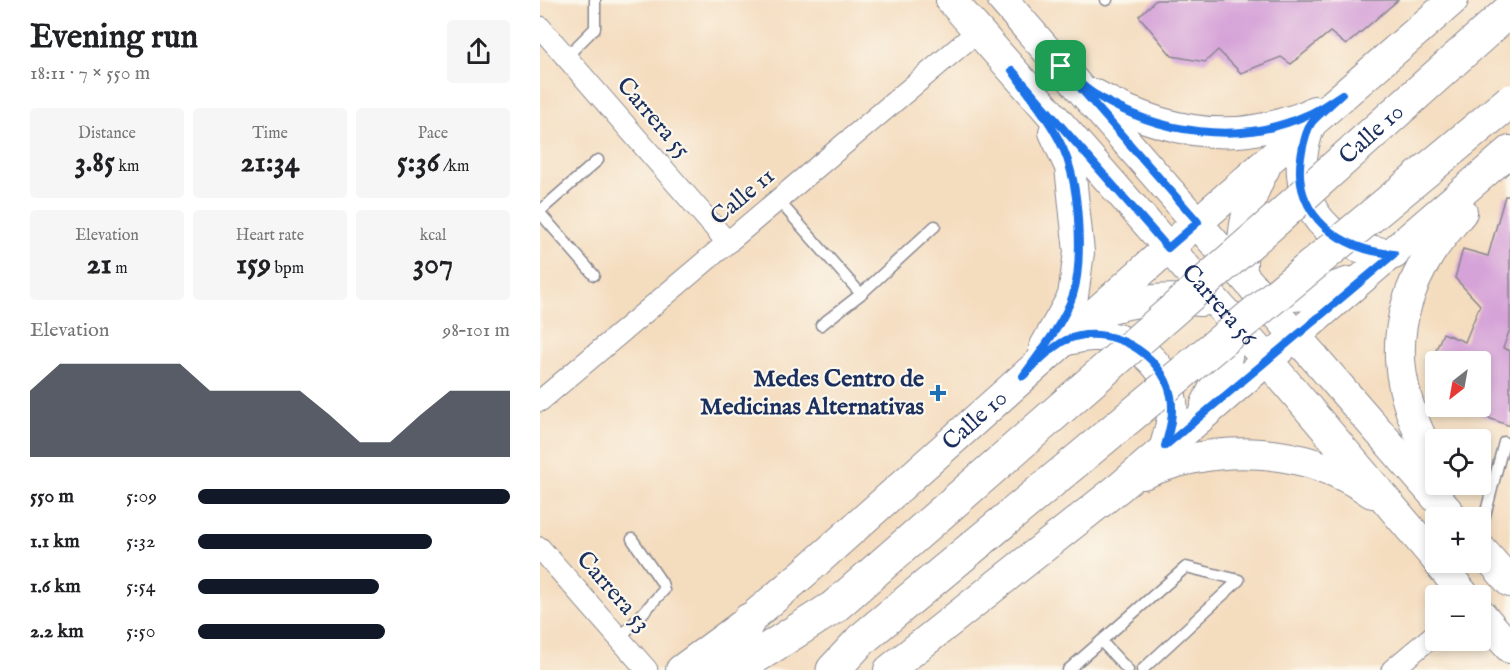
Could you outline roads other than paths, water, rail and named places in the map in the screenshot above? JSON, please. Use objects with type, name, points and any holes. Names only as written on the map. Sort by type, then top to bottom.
[{"type":"main road","name":"Calle 10","points":[[735,670],[834,607],[1277,219],[1510,10]]},
{"type":"main road","points":[[833,670],[862,639],[1510,101]]},
{"type":"main road","points":[[723,670],[749,620]]},
{"type":"street","name":"Carrera 56","points":[[951,0],[1168,248],[1237,299],[1294,337],[1444,507]]},
{"type":"street","name":"Carrera 56","points":[[1004,0],[1198,222],[1267,360],[1425,546]]},
{"type":"street","name":"Calle 10","points":[[681,670],[749,620],[1342,94],[1453,0]]},
{"type":"street","name":"Carrera 55","points":[[540,27],[728,243]]},
{"type":"street","name":"Calle 11","points":[[540,401],[978,31]]},
{"type":"street","points":[[1061,66],[1095,95],[1134,116],[1176,129],[1220,133],[1265,129],[1307,116],[1342,94]]},
{"type":"street","points":[[1012,70],[1052,129],[1070,167],[1079,252],[1073,296],[1052,336],[1023,376]]},
{"type":"street","points":[[1311,123],[1303,142],[1301,174],[1309,204],[1320,221],[1335,236],[1353,246],[1373,252],[1394,254]]},
{"type":"street","points":[[889,670],[1119,486],[1192,422],[1394,254],[1507,154]]},
{"type":"street","points":[[1425,447],[1413,425],[1403,391],[1400,346],[1405,312],[1413,286],[1429,255],[1507,154]]},
{"type":"street","points":[[1192,422],[1211,396],[1225,366],[1237,299],[1244,220],[1254,188],[1271,158]]},
{"type":"street","points":[[1095,313],[1133,302],[1168,297],[1237,299],[1310,295],[1340,287],[1369,273]]},
{"type":"street","points":[[1065,340],[1094,335],[1120,339],[1143,351],[1161,371],[1171,395],[1172,421],[1165,446]]},
{"type":"street","points":[[1119,486],[1159,468],[1190,458],[1222,453],[1265,454],[1308,462],[1349,479],[1377,497],[1402,518]]},
{"type":"street","name":"Carrera 53","points":[[540,548],[647,670]]},
{"type":"street","points":[[1491,560],[1510,582]]},
{"type":"street","points":[[1447,573],[1456,585]]},
{"type":"street","points":[[1491,626],[1510,648]]},
{"type":"street","points":[[1392,670],[1425,642]]},
{"type":"lane","points":[[566,57],[595,28],[595,0]]},
{"type":"lane","points":[[594,275],[540,212],[598,160]]},
{"type":"lane","points":[[778,200],[861,294]]},
{"type":"lane","points":[[821,325],[861,294],[935,226]]},
{"type":"lane","points":[[1487,507],[1504,441]]},
{"type":"lane","points":[[620,638],[664,590],[632,539]]},
{"type":"lane","points":[[1068,670],[1186,567],[1239,580],[1142,670]]},
{"type":"lane","points":[[1101,641],[1128,670]]},
{"type":"place","name":"Medes Centro de Medicinas Alternativas","points":[[938,393]]}]
